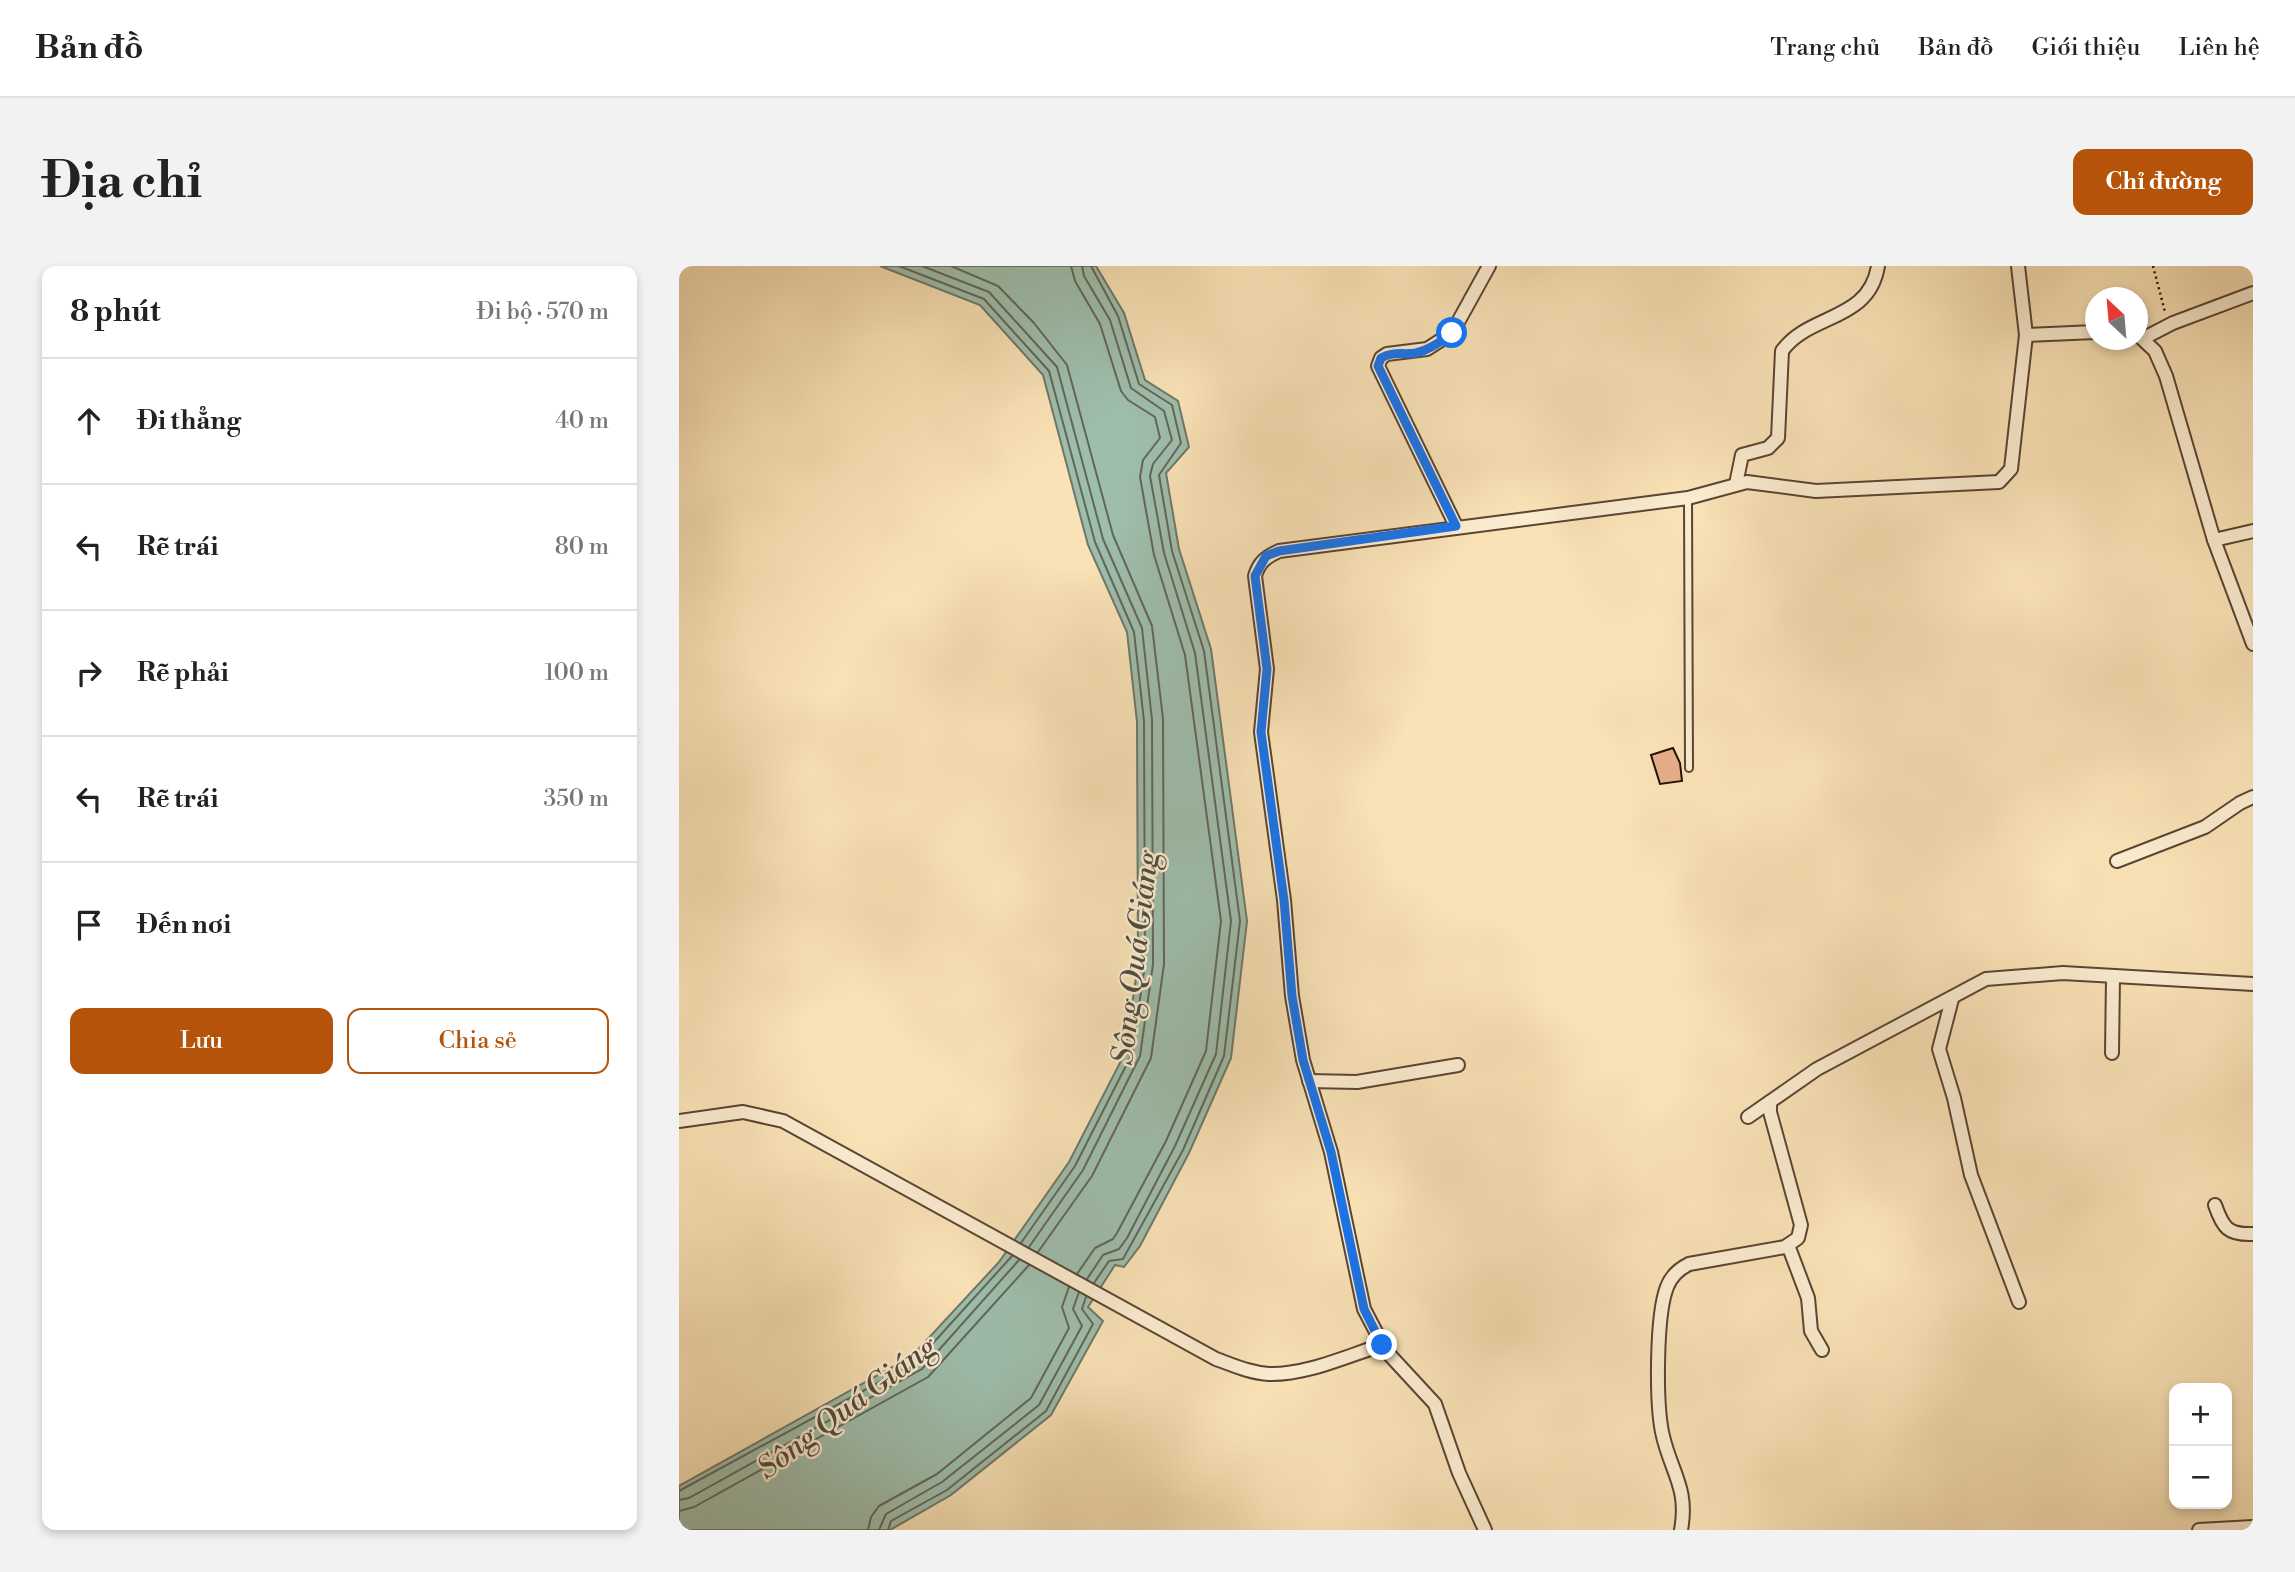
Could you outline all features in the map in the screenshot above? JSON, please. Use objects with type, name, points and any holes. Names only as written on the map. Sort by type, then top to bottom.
[{"type":"street","points":[[1456,526],[1378,366],[1381,358],[1387,354],[1414,353],[1427,349],[1452,333],[1489,266]]},
{"type":"street","points":[[1736,484],[1742,455],[1768,448],[1778,438],[1782,351],[1797,338],[1865,299],[1876,282],[1878,266]]},
{"type":"street","points":[[1485,1530],[1459,1473],[1435,1404],[1382,1345],[1364,1309],[1331,1152],[1310,1081],[1292,996],[1284,900],[1261,732],[1267,669],[1255,576],[1266,556],[1279,551],[1688,498],[1736,484],[1759,482],[1816,491],[1999,482],[2011,469],[2026,335],[2018,266]]},
{"type":"street","points":[[2148,333],[2253,293]]},
{"type":"street","points":[[2026,335],[2085,332]]},
{"type":"street","points":[[2148,344],[2155,351],[2165,376],[2214,540],[2253,644]]},
{"type":"street","points":[[2214,540],[2253,531]]},
{"type":"street","points":[[2117,861],[2205,827],[2253,797]]},
{"type":"street","points":[[1748,1117],[1817,1069],[1986,979],[2063,973],[2253,984]]},
{"type":"street","points":[[2112,1053],[2113,977]]},
{"type":"street","points":[[1952,999],[1939,1049],[1954,1098],[1971,1175],[2019,1301]]},
{"type":"street","points":[[1310,1081],[1357,1082],[1458,1066]]},
{"type":"street","points":[[1681,1530],[1684,1499],[1665,1445],[1660,1412],[1660,1326],[1667,1285],[1676,1272],[1689,1264],[1788,1245],[1798,1238],[1801,1226],[1770,1112],[1770,1102]]},
{"type":"street","points":[[679,1121],[743,1112],[775,1118],[1216,1359],[1261,1373],[1302,1370],[1382,1345]]},
{"type":"street","points":[[2215,1205],[2225,1229],[2231,1234],[2253,1234]]},
{"type":"street","points":[[1788,1245],[1808,1298],[1811,1331],[1822,1350]]},
{"type":"street","points":[[2199,1530],[2253,1527]]},
{"type":"lane","points":[[1688,498],[1689,768]]},
{"type":"path","points":[[2153,266],[2169,325]]},
{"type":"water","name":"Sông Quá Giáng","points":[[880,266],[1096,266],[1124,313],[1145,380],[1178,401],[1189,447],[1166,473],[1179,549],[1211,649],[1247,921],[1231,1058],[1189,1153],[1140,1246],[1124,1267],[1115,1265],[1088,1307],[1103,1321],[1051,1415],[951,1495],[890,1530],[679,1530],[679,1486],[912,1356],[999,1262],[1069,1162],[1125,1053],[1138,964],[1137,722],[1127,632],[1088,545],[1043,375],[980,305]]},
{"type":"building","points":[[1673,748],[1680,763],[1682,781],[1660,784],[1651,755]]},
{"type":"route","points":[[1382,1345],[1364,1309],[1331,1152],[1303,1060],[1292,996],[1284,900],[1261,732],[1267,669],[1255,576],[1258,566],[1266,556],[1279,551],[1456,526],[1378,366],[1381,358],[1387,354],[1414,353],[1427,349],[1452,333]]}]
